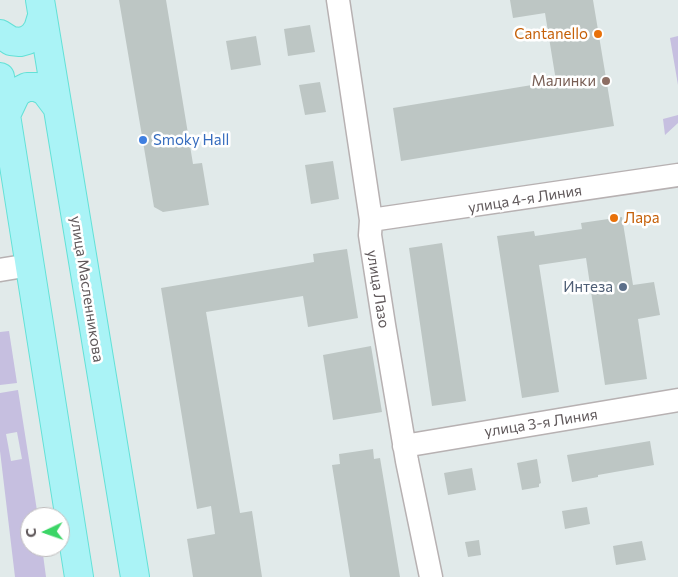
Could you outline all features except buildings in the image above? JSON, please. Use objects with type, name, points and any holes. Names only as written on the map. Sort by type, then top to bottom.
[{"type":"main road","points":[[0,34],[11,41],[20,42],[27,40],[38,29],[41,8]]},
{"type":"main road","name":"улица Масленникова","points":[[41,8],[135,577]]},
{"type":"main road","points":[[0,77],[79,577]]},
{"type":"main road","points":[[6,115],[14,96],[27,87],[45,90],[57,106]]},
{"type":"street","name":"улица Лазо","points":[[338,0],[371,220],[370,235],[404,446],[431,577]]},
{"type":"street","name":"улица 4-я Линия","points":[[371,220],[678,175]]},
{"type":"street","points":[[0,270],[30,265]]},
{"type":"street","name":"улица 3-я Линия","points":[[404,446],[678,400]]},
{"type":"shaded area","points":[[678,36],[678,85],[670,38]]},
{"type":"shaded area","points":[[678,115],[678,123],[665,135],[663,119]]},
{"type":"shaded area","points":[[9,331],[17,383],[0,385],[0,332]]},
{"type":"shaded area","points":[[18,390],[36,507],[20,507],[20,557],[43,557],[46,577],[15,577],[0,451],[0,393]],"holes":[[[17,432],[22,459],[11,461],[6,434]]]},
{"type":"place","name":"Cantanello","points":[[598,34]]},
{"type":"place","name":"Малинки","points":[[606,81]]},
{"type":"place","name":"Smoky Hall","points":[[143,140]]},
{"type":"place","name":"Лара","points":[[614,218]]},
{"type":"place","name":"Интеза","points":[[623,287]]}]
